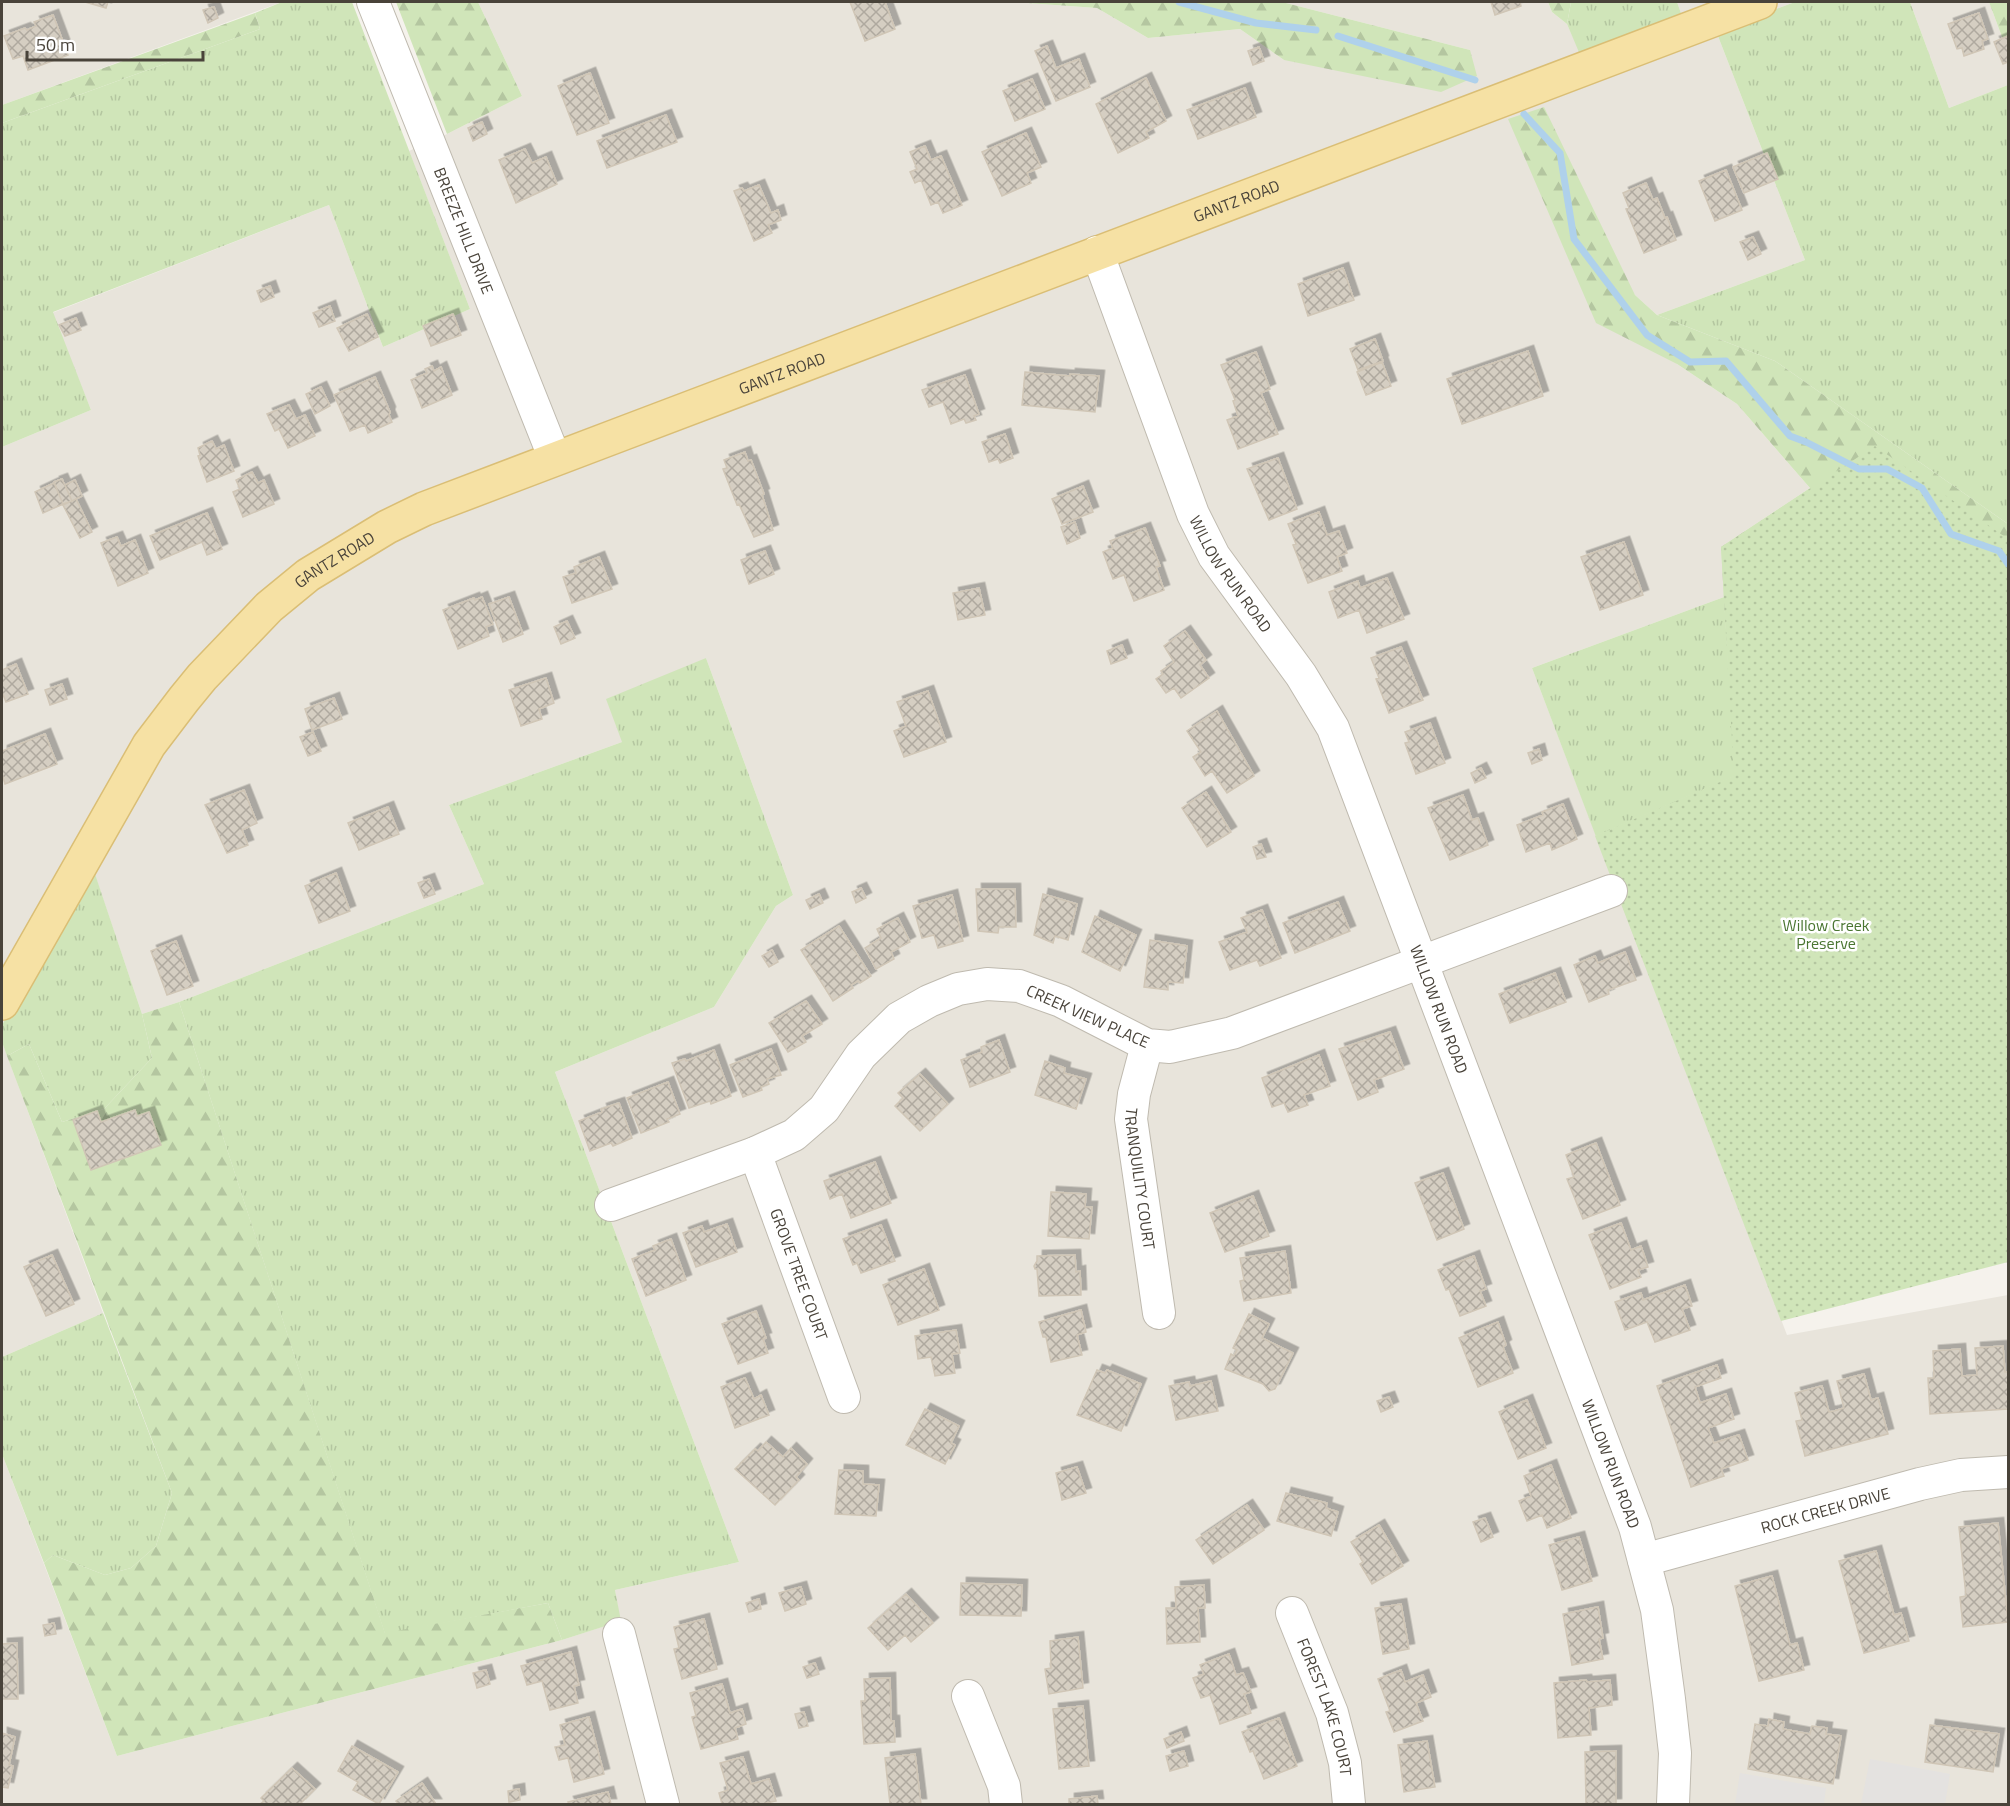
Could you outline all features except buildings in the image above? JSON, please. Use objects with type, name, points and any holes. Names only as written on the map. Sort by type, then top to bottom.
[{"type":"main road","name":"GANTZ ROAD","points":[[2,1003],[149,746],[202,677],[269,607],[308,575],[387,527],[424,509],[1760,2]]},
{"type":"street","name":"BREEZE HILL DRIVE","points":[[373,2],[555,459]]},
{"type":"street","name":"WILLOW RUN ROAD","points":[[1097,252],[1193,514],[1214,556],[1301,675],[1333,728],[1635,1527],[1657,1610],[1675,1753],[1673,1804]]},
{"type":"street","name":"CREEK VIEW PLACE","points":[[610,1205],[754,1153],[794,1135],[824,1109],[861,1055],[900,1018],[929,1001],[958,990],[987,984],[1019,986],[1061,1001],[1147,1046],[1170,1047],[1232,1033],[1611,891]]},
{"type":"street","name":"TRANQUILITY COURT","points":[[1147,1046],[1134,1094],[1131,1119],[1158,1313]]},
{"type":"street","name":"GROVE TREE COURT","points":[[754,1153],[844,1397]]},
{"type":"street","name":"ROCK CREEK DRIVE","points":[[1644,1560],[1920,1484],[1961,1475],[2008,1472]]},
{"type":"street","name":"FOREST LAKE COURT","points":[[1292,1613],[1332,1713],[1345,1763],[1349,1804]]},
{"type":"street","points":[[619,1634],[663,1804]]},
{"type":"street","points":[[968,1696],[1004,1786],[1006,1804]]},
{"type":"shaded area","points":[[2,2],[282,2],[2,105]]},
{"type":"shaded area","points":[[478,2],[1012,2],[1097,8],[1148,38],[1240,29],[1284,60],[1470,50],[1282,2],[1548,2],[1552,12],[1567,24],[1582,57],[1682,16],[1677,2],[1795,2],[1716,31],[1805,260],[1657,315],[1635,295],[1508,119],[1677,364],[1737,404],[1810,488],[1721,547],[1724,597],[1532,668],[1787,1335],[2008,1295],[2008,1804],[2,1804],[2,1454],[117,1756],[562,1640],[620,1621],[615,1590],[739,1562],[555,1072],[714,1007],[776,906],[793,895],[706,658],[622,742],[449,805],[484,884],[179,1002],[142,1014],[93,869],[2,1025],[2,447],[91,410],[52,313],[329,205],[383,347],[470,309],[409,151],[522,96]]},
{"type":"shaded area","points":[[1910,2],[1989,2],[2008,53],[2008,85],[1949,108]]},
{"type":"shaded area","points":[[2,1042],[103,1313],[2,1357]]},
{"type":"shaded area","points":[[1870,1759],[1950,1774],[1945,1804],[1861,1804]]},
{"type":"shaded area","points":[[1740,1773],[1826,1788],[1824,1804],[1735,1804]]},
{"type":"green space","points":[[282,2],[352,2],[470,309],[383,347],[329,205],[53,312],[91,410],[2,447],[2,123],[260,29],[255,13]]},
{"type":"green space","points":[[396,2],[478,2],[522,96],[447,134]]},
{"type":"green space","points":[[1012,2],[1282,2],[1470,50],[1477,76],[1441,92],[1284,60],[1240,29],[1148,38],[1097,8]]},
{"type":"green space","points":[[1548,2],[1571,2],[1567,24],[1552,12]]},
{"type":"green space","points":[[1571,2],[1677,2],[1682,16],[1581,57],[1567,24]]},
{"type":"green space","points":[[1795,2],[1910,2],[1949,108],[2008,85],[2008,524],[1775,361],[1657,315],[1805,260],[1716,31]]},
{"type":"green space","points":[[1989,2],[2008,2],[2008,53]]},
{"type":"green space","points":[[255,13],[260,29],[2,123],[2,105]]},
{"type":"green space","points":[[1544,107],[1635,295],[1657,315],[1775,361],[2008,524],[2008,615],[1776,791],[1595,836],[1734,776],[1721,547],[1810,488],[1737,404],[1677,364],[1596,323],[1508,119]]},
{"type":"green space","name":"Willow Creek Preserve","points":[[1875,446],[2008,539],[2008,1262],[1781,1321],[1595,836],[1734,776],[1721,547]]},
{"type":"green space","points":[[1821,503],[2008,615],[2008,681],[1958,646],[1877,563],[1829,567],[1811,648],[1812,735],[1744,875],[1819,906],[1925,927],[1999,931],[2008,934],[2008,968],[1856,944],[1777,917],[1733,921],[1778,957],[1791,995],[1836,976],[1892,1004],[1955,1049],[2008,1055],[2008,1190],[2002,1187],[1844,1019],[1793,1032],[1748,1053],[1720,1025],[1746,979],[1737,959],[1670,948],[1639,950],[1532,668],[1724,597],[1735,776],[1596,836],[1652,854],[1742,818],[1776,791],[1767,733],[1778,669],[1803,593],[1840,547],[1819,526]]},
{"type":"green space","points":[[706,658],[793,895],[776,906],[714,1007],[555,1072],[739,1562],[615,1590],[621,1621],[562,1640],[548,1603],[385,1634],[179,1002],[484,884],[449,805],[622,742],[606,699]]},
{"type":"green space","points":[[93,868],[142,1014],[152,1058],[104,1109],[62,1122],[29,1044],[7,1056],[2,1042],[2,1025]]},
{"type":"green space","points":[[179,1002],[385,1633],[548,1603],[562,1640],[117,1756],[44,1563],[53,1555],[105,1575],[131,1568],[156,1546],[172,1493],[7,1056],[29,1044],[62,1122],[104,1109],[152,1058],[142,1014]]},
{"type":"green space","points":[[103,1313],[172,1493],[156,1546],[131,1568],[105,1575],[53,1555],[44,1563],[2,1454],[2,1357]]},
{"type":"waterway","points":[[1179,2],[1256,23],[1316,30]]},
{"type":"waterway","points":[[1338,36],[1475,80]]},
{"type":"waterway","points":[[1524,114],[1560,153],[1574,239],[1647,335],[1690,362],[1726,361],[1790,436],[1859,469],[1887,469],[1922,488],[1951,534],[1999,551],[2008,564]]}]
